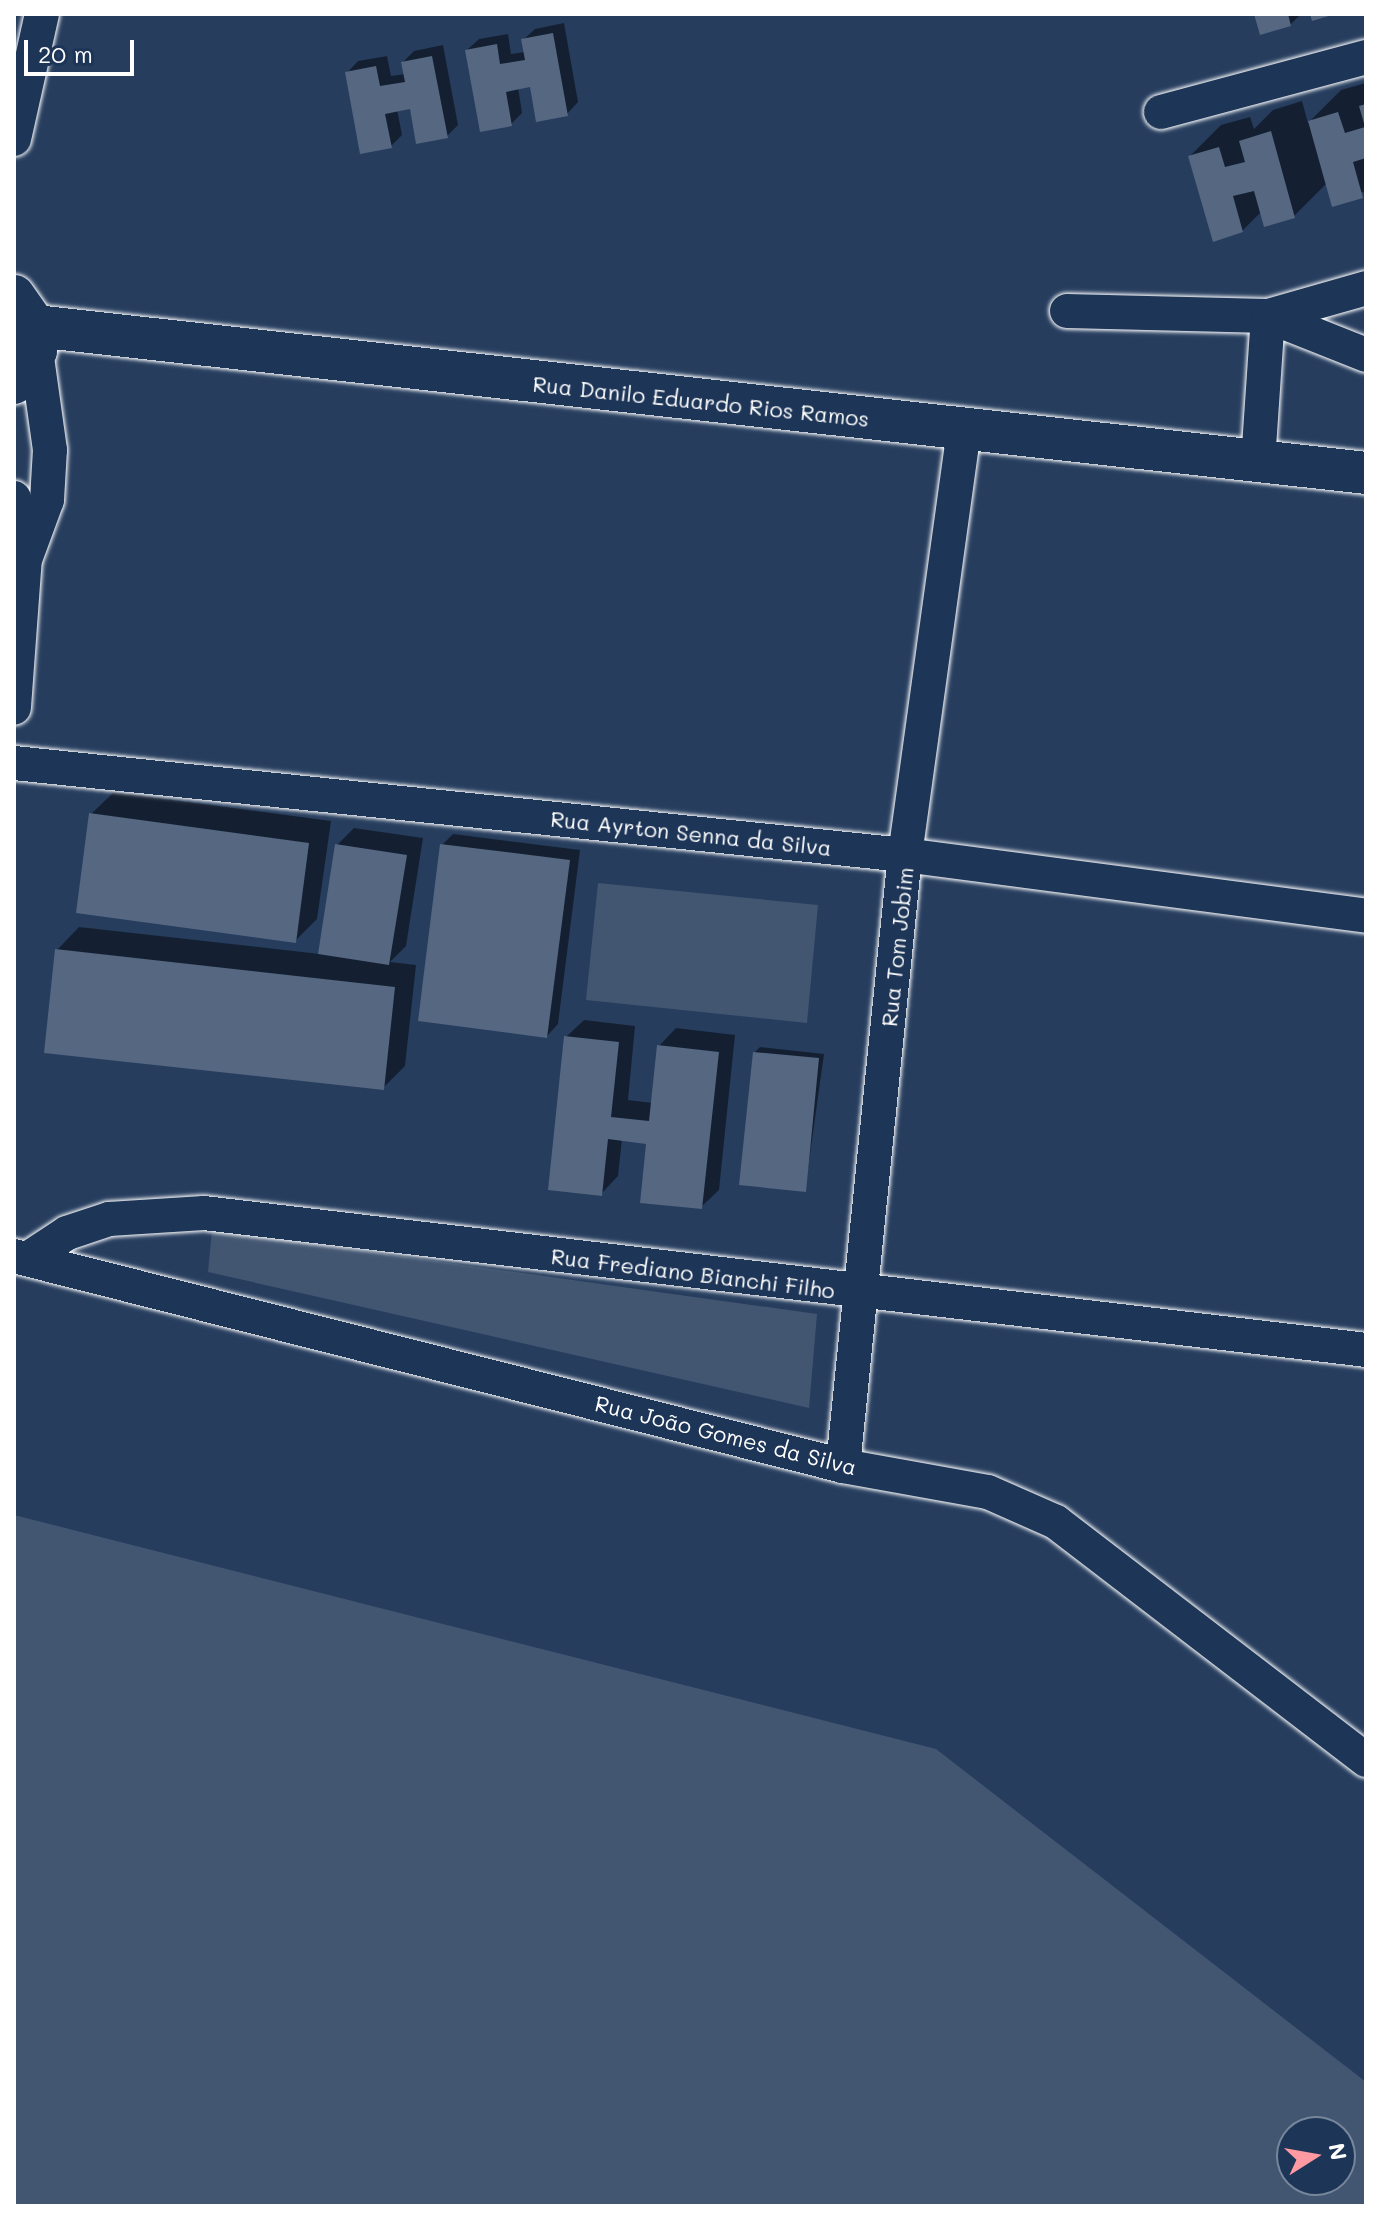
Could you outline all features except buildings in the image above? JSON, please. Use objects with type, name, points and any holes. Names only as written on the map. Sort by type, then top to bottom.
[{"type":"street","points":[[14,139],[42,14]]},
{"type":"street","points":[[1161,112],[1366,57]]},
{"type":"street","points":[[1067,311],[1268,316],[1366,288]]},
{"type":"street","points":[[1268,316],[1366,355]]},
{"type":"street","points":[[1258,462],[1268,316]]},
{"type":"street","points":[[14,708],[25,557],[49,475],[25,339]]},
{"type":"street","name":"Rua Danilo Eduardo Rios Ramos","points":[[25,339],[964,430],[1366,473]]},
{"type":"street","name":"Rua Tom Jobim","points":[[843,1466],[863,1294],[905,855],[964,430]]},
{"type":"street","points":[[14,498],[25,557]]},
{"type":"street","name":"Rua Ayrton Senna da Silva","points":[[14,763],[905,855],[1366,916]]},
{"type":"street","name":"Rua Frediano Bianchi Filho","points":[[22,1257],[67,1233],[109,1219],[180,1212],[863,1294],[1366,1350]]},
{"type":"street","name":"Rua João Gomes da Silva","points":[[22,1257],[843,1466],[988,1492],[1056,1522],[1366,1760]]},
{"type":"shaded area","points":[[598,883],[818,905],[807,1023],[586,1000]]},
{"type":"shaded area","points":[[212,1230],[817,1314],[809,1408],[208,1272]]},
{"type":"shaded area","points":[[14,1515],[936,1749],[1366,2082],[1366,2206],[14,2206]]}]
